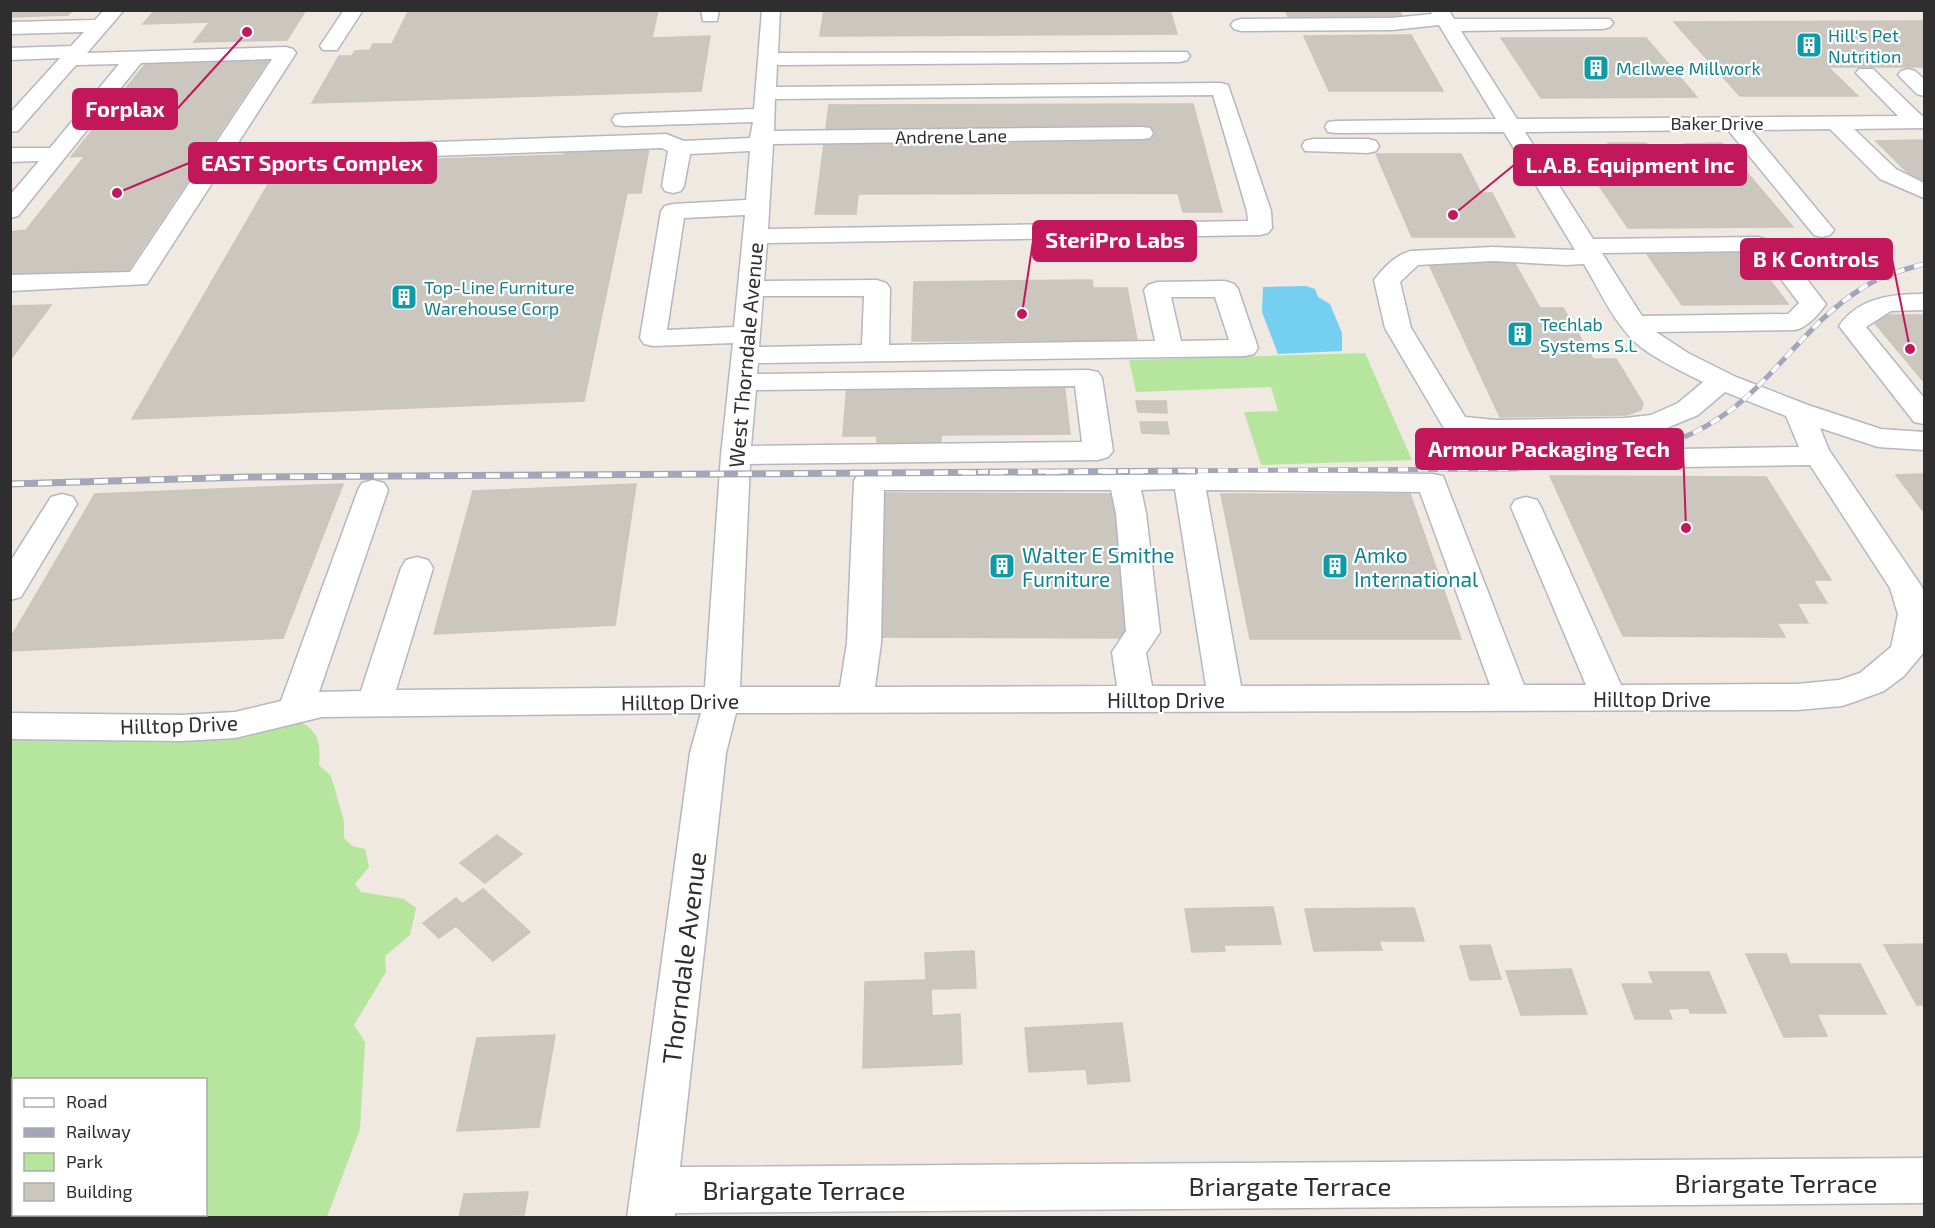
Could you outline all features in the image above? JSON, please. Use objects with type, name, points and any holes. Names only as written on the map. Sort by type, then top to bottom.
[{"type":"street","points":[[10,126],[115,10]]},
{"type":"street","points":[[330,46],[354,10]]},
{"type":"street","name":"West Thorndale Avenue","points":[[722,700],[736,455],[751,289],[771,10]]},
{"type":"street","points":[[1444,18],[1588,251],[1635,324],[1650,341],[1722,381],[1798,411],[1878,438],[1924,441]]},
{"type":"street","points":[[1241,25],[1392,24],[1444,18],[1603,23]]},
{"type":"street","points":[[10,28],[101,26]]},
{"type":"street","points":[[10,54],[135,57],[286,53],[138,279],[10,283]]},
{"type":"street","points":[[767,59],[1180,56]]},
{"type":"street","points":[[10,211],[135,57]]},
{"type":"street","points":[[1866,73],[1920,122]]},
{"type":"street","points":[[1908,75],[1924,90]]},
{"type":"street","points":[[44,89],[112,86]]},
{"type":"street","points":[[603,121],[762,123],[1221,89],[1259,211],[1260,228],[755,236]]},
{"type":"street","points":[[1428,106],[1504,115]]},
{"type":"street","points":[[1336,127],[1504,115]]},
{"type":"street","name":"Baker Drive","points":[[1504,115],[1734,123],[1920,122]]},
{"type":"street","points":[[1835,122],[1888,174],[1924,191]]},
{"type":"street","points":[[260,155],[666,141],[680,148],[762,123]]},
{"type":"street","name":"Andrene Lane","points":[[762,123],[1142,133]]},
{"type":"street","points":[[1734,123],[1822,230]]},
{"type":"street","points":[[1313,146],[1522,145]]},
{"type":"street","points":[[673,186],[680,148]]},
{"type":"street","points":[[10,155],[57,154]]},
{"type":"street","points":[[736,455],[1098,451],[1088,378],[744,357],[653,338],[674,211],[757,207]]},
{"type":"street","points":[[1635,324],[1795,322],[1813,304],[1771,249],[1758,244],[1588,251],[1566,258],[1493,254],[1411,258],[1387,280],[1398,328],[1455,424],[1495,429],[1625,427],[1657,423],[1688,409],[1722,381]]},
{"type":"street","points":[[751,289],[877,288],[875,353]]},
{"type":"street","points":[[10,302],[69,300]]},
{"type":"street","points":[[1924,302],[1886,302],[1867,311],[1852,326],[1924,416]]},
{"type":"street","points":[[744,357],[1170,349]]},
{"type":"street","name":"Hilltop Drive","points":[[10,726],[181,728],[236,725],[322,704],[722,700],[1797,697],[1842,693],[1872,682],[1907,652],[1914,614],[1906,587],[1819,456],[1798,411]]},
{"type":"street","points":[[1680,458],[1819,456]]},
{"type":"street","points":[[1124,480],[1131,513],[1143,632],[1129,652],[1137,699]]},
{"type":"street","points":[[856,700],[864,643],[869,481],[1124,480],[1432,483],[1512,698]]},
{"type":"street","points":[[1189,480],[1215,646],[1226,699]]},
{"type":"street","points":[[295,711],[373,490]]},
{"type":"street","points":[[10,589],[62,504]]},
{"type":"street","points":[[1526,507],[1609,698]]},
{"type":"street","points":[[374,704],[417,568]]},
{"type":"street","name":"Thorndale Avenue","points":[[653,1204],[708,753],[722,700]]},
{"type":"street","name":"Briargate Terrace","points":[[653,1204],[1924,1181]]},
{"type":"green space","points":[[1365,353],[1412,460],[1261,465],[1244,412],[1278,411],[1271,387],[1136,392],[1129,360]]},
{"type":"green space","points":[[294,718],[313,731],[316,736],[319,765],[331,776],[344,821],[344,838],[352,846],[365,849],[369,867],[355,884],[361,892],[404,899],[416,908],[410,935],[385,956],[386,972],[354,1025],[365,1042],[360,1129],[327,1217],[11,1217],[11,738]]},
{"type":"water","points":[[1306,286],[1315,289],[1318,297],[1330,304],[1342,333],[1342,351],[1278,354],[1262,312],[1263,287]]},
{"type":"building","points":[[10,10],[73,10],[68,15],[10,17]]},
{"type":"building","points":[[155,10],[306,10],[287,40],[194,42],[210,22],[143,24]]},
{"type":"building","points":[[409,10],[658,10],[652,38],[710,36],[701,91],[312,103],[339,56],[352,56],[355,51],[370,50],[373,44],[392,44]]},
{"type":"building","points":[[824,10],[1170,10],[1177,34],[820,36]]},
{"type":"building","points":[[1285,10],[1399,10],[1404,20],[1290,21]]},
{"type":"building","name":"Hill's Pet Nutrition","points":[[1924,21],[1924,67],[1828,67],[1858,96],[1740,96],[1674,22]]},
{"type":"building","points":[[1411,35],[1443,91],[1329,91],[1304,36]]},
{"type":"building","name":"McIlwee Millwork","points":[[1501,38],[1646,38],[1697,97],[1541,98]]},
{"type":"building","points":[[269,59],[127,272],[10,276],[10,232],[26,230],[85,156],[71,157],[147,62]]},
{"type":"building","points":[[1193,104],[1222,212],[1183,212],[1178,193],[858,194],[856,214],[815,214],[829,105]]},
{"type":"building","points":[[1924,140],[1924,187],[1876,141]]},
{"type":"building","points":[[1608,143],[1646,143],[1654,154],[1691,154],[1684,144],[1722,143],[1793,227],[1628,228],[1578,155],[1616,155]]},
{"type":"building","name":"Top-Line Furniture Warehouse Corp","points":[[649,148],[641,193],[627,193],[584,401],[132,419],[280,164],[564,155],[565,151]]},
{"type":"building","points":[[1376,154],[1461,154],[1481,193],[1492,193],[1515,237],[1412,237]]},
{"type":"building","points":[[1745,247],[1788,304],[1682,305],[1643,248]]},
{"type":"building","name":"Techlab Systems S.L","points":[[1428,262],[1514,262],[1540,308],[1563,308],[1593,359],[1616,359],[1643,403],[1641,410],[1627,415],[1500,417]]},
{"type":"building","points":[[1092,280],[1093,288],[1127,288],[1137,340],[912,341],[914,282]]},
{"type":"building","points":[[51,305],[10,360],[10,306]]},
{"type":"building","points":[[1868,315],[1924,315],[1924,382]]},
{"type":"building","points":[[1064,383],[1070,434],[941,435],[941,446],[877,447],[877,436],[843,436],[847,384]]},
{"type":"building","points":[[1136,401],[1166,401],[1167,413],[1138,412]]},
{"type":"building","points":[[1140,422],[1167,422],[1169,434],[1142,433]]},
{"type":"building","points":[[1924,474],[1924,512],[1896,475]]},
{"type":"building","points":[[1550,476],[1766,477],[1831,580],[1813,580],[1827,603],[1797,603],[1808,623],[1777,623],[1785,637],[1623,636]]},
{"type":"building","points":[[343,484],[283,638],[10,651],[10,639],[95,494]]},
{"type":"building","points":[[636,484],[615,625],[434,634],[473,491]]},
{"type":"building","name":"Walter E Smithe Furniture","points":[[885,493],[1117,494],[1133,638],[874,637]]},
{"type":"building","name":"Amko International","points":[[1221,494],[1410,494],[1461,639],[1250,639]]},
{"type":"building","points":[[497,835],[522,854],[485,883],[460,863]]},
{"type":"building","points":[[483,889],[530,932],[493,961],[456,926],[439,938],[423,923],[456,898],[462,904]]},
{"type":"building","points":[[1273,907],[1281,944],[1224,945],[1225,951],[1192,952],[1185,909]]},
{"type":"building","points":[[1414,908],[1424,941],[1379,941],[1382,950],[1314,951],[1305,909]]},
{"type":"building","points":[[1924,944],[1924,1005],[1917,1005],[1884,945]]},
{"type":"building","points":[[1490,945],[1501,979],[1470,980],[1460,946]]},
{"type":"building","points":[[974,951],[976,988],[931,989],[932,1016],[960,1014],[962,1064],[863,1068],[865,982],[926,980],[925,953]]},
{"type":"building","points":[[1746,954],[1786,954],[1790,964],[1860,964],[1886,1014],[1817,1014],[1827,1036],[1784,1037]]},
{"type":"building","points":[[1571,969],[1587,1014],[1521,1015],[1506,971]]},
{"type":"building","points":[[1649,972],[1709,972],[1726,1013],[1690,1013],[1689,1008],[1668,1009],[1672,1019],[1635,1019],[1622,984],[1654,984]]},
{"type":"building","points":[[1122,1023],[1130,1081],[1088,1084],[1086,1069],[1029,1072],[1025,1028]]},
{"type":"building","points":[[555,1035],[539,1127],[457,1131],[477,1038]]},
{"type":"building","points":[[528,1192],[524,1215],[508,1215],[507,1218],[459,1218],[464,1194]]},
{"type":"railway","points":[[958,472],[1511,469],[1568,465],[1624,456],[1678,440],[1728,412],[1746,398],[1809,332],[1842,302],[1876,280],[1924,264]]},
{"type":"railway","points":[[10,484],[247,477],[1195,471]]},
{"type":"place","name":"Forplax","points":[[247,32]]},
{"type":"place","name":"Hill's Pet Nutrition","points":[[1809,45]]},
{"type":"place","name":"McIlwee Millwork","points":[[1596,68]]},
{"type":"place","name":"EAST Sports Complex","points":[[117,193]]},
{"type":"place","name":"L.A.B. Equipment Inc","points":[[1453,215]]},
{"type":"place","name":"Top-Line Furniture Warehouse Corp","points":[[404,297]]},
{"type":"place","name":"SteriPro Labs","points":[[1022,314]]},
{"type":"place","name":"Techlab Systems S.L","points":[[1520,334]]},
{"type":"place","name":"B K Controls","points":[[1910,349]]},
{"type":"place","name":"Armour Packaging Tech","points":[[1686,528]]},
{"type":"place","name":"Walter E Smithe Furniture","points":[[1002,566]]},
{"type":"place","name":"Amko International","points":[[1335,566]]}]
